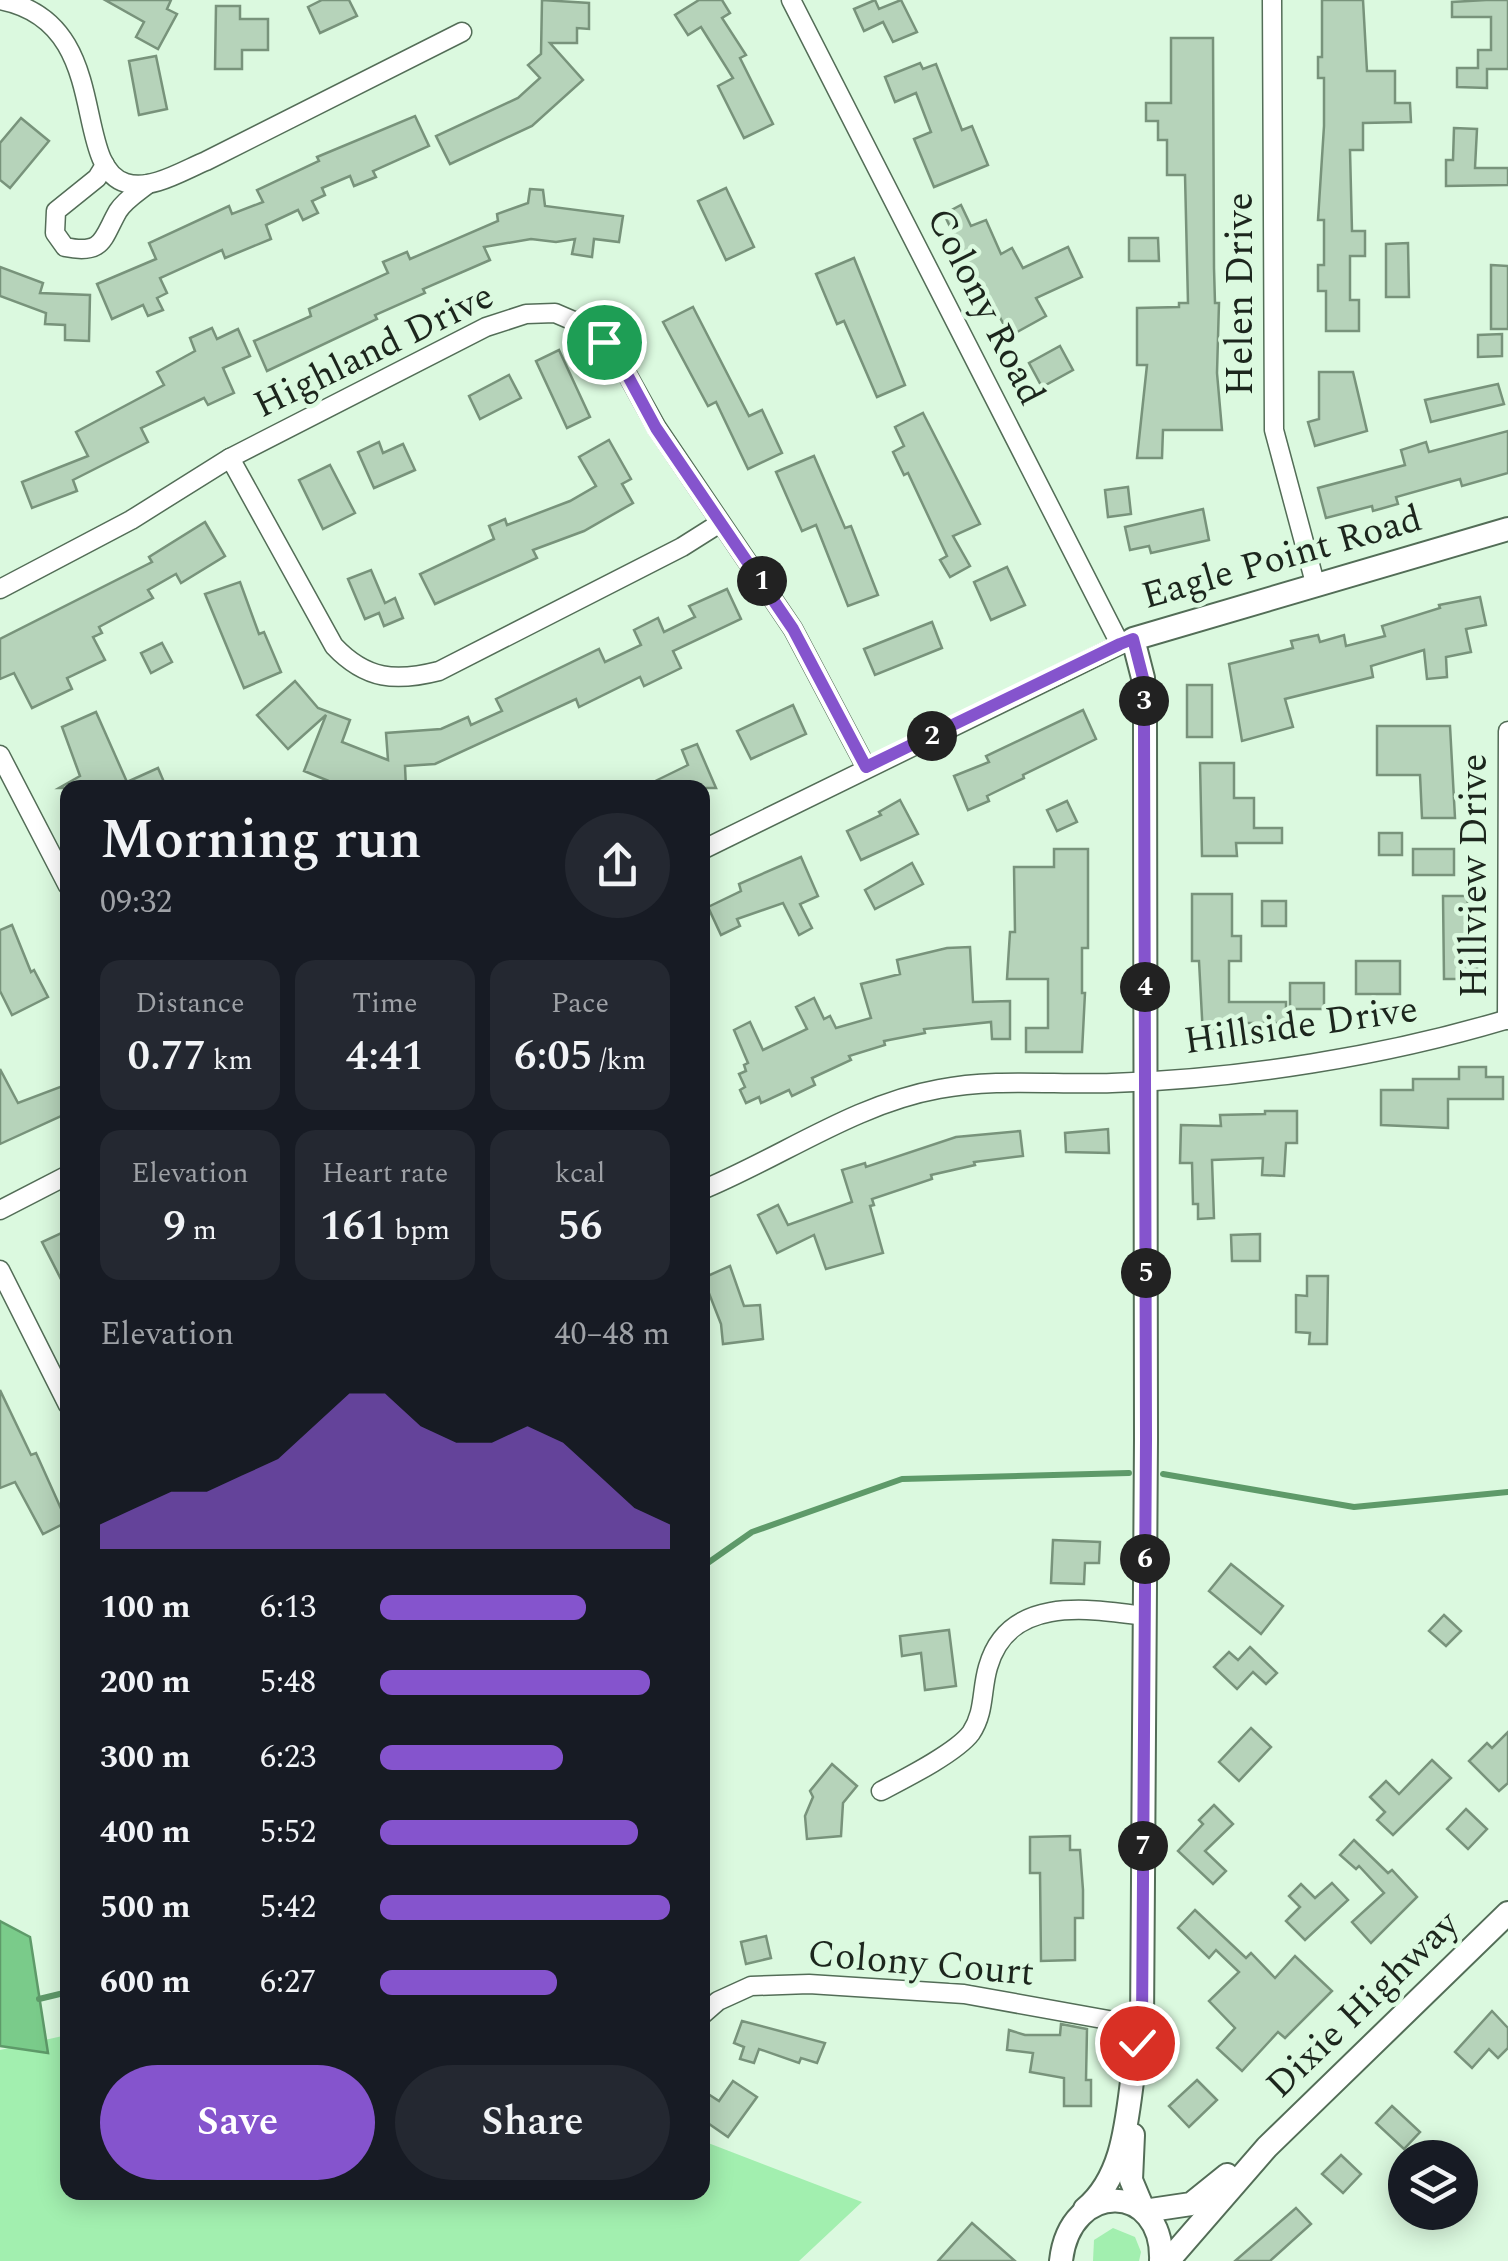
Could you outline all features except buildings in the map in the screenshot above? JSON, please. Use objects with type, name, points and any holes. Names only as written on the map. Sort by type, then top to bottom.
[{"type":"street","points":[[0,0],[21,4],[43,16],[64,38],[82,80],[105,165],[125,183],[150,182],[206,161],[462,32]]},
{"type":"street","name":"Colony Road","points":[[790,0],[1143,678],[1146,1081],[1139,2034],[1132,2096],[1117,2154],[1102,2194],[1085,2209]]},
{"type":"street","name":"Helen Drive","points":[[1272,0],[1274,430],[1315,583]]},
{"type":"street","points":[[105,165],[98,178],[56,210],[55,233],[65,247],[84,251],[98,245],[114,226],[119,209],[150,182]]},
{"type":"street","name":"Highland Drive","points":[[0,588],[130,520],[230,458],[486,326],[526,314],[555,313],[583,325],[604,342],[720,524],[793,629],[866,767]]},
{"type":"street","points":[[230,458],[334,646],[354,665],[384,678],[412,678],[439,671],[720,524]]},
{"type":"street","name":"Eagle Point Road","points":[[710,846],[1126,642],[1508,529]]},
{"type":"street","name":"Hillview Drive","points":[[1508,732],[1508,1020]]},
{"type":"street","points":[[0,755],[60,871]]},
{"type":"street","name":"Hillside Drive","points":[[710,1186],[880,1106],[936,1090],[974,1084],[1146,1081],[1380,1052],[1508,1020]]},
{"type":"street","points":[[0,1210],[60,1179]]},
{"type":"street","points":[[0,1270],[60,1389]]},
{"type":"street","points":[[881,1792],[967,1738],[980,1717],[988,1667],[1014,1623],[1039,1614],[1078,1608],[1144,1616]]},
{"type":"street","name":"Dixie Highway","points":[[1164,2261],[1266,2146],[1505,1921]]},
{"type":"street","name":"Colony Court","points":[[710,2008],[751,1986],[809,1984],[964,1994],[1139,2034]]},
{"type":"street","name":"Colony Road","points":[[1139,2034],[1141,2102],[1130,2162],[1132,2180],[1144,2210]]},
{"type":"street","name":"Dixie Highway","points":[[1085,2209],[1114,2201],[1144,2210],[1191,2204],[1266,2146]]},
{"type":"street","points":[[1063,2257],[1066,2233],[1085,2209]]},
{"type":"street","name":"Dixie Highway","points":[[1144,2210],[1156,2228],[1164,2261]]},
{"type":"shaded area","points":[[0,1921],[30,1937],[48,2053],[0,2046]]},
{"type":"shaded area","points":[[60,2037],[60,2200],[710,2200],[710,2144],[862,2202],[799,2261],[0,2261],[0,2050]]},
{"type":"shaded area","points":[[1113,2228],[1135,2237],[1141,2252],[1139,2261],[1093,2261],[1094,2240]]},
{"type":"waterway","points":[[710,1561],[752,1532],[902,1479],[1129,1473]]},
{"type":"waterway","points":[[1163,1474],[1354,1507],[1508,1492]]},
{"type":"waterway","points":[[39,1999],[60,1994]]},
{"type":"route","points":[[604,342],[622,365],[656,428],[793,629],[866,767],[969,720],[1096,654],[1133,639],[1138,650],[1144,721],[1146,1439],[1142,2026],[1137,2043]]}]
